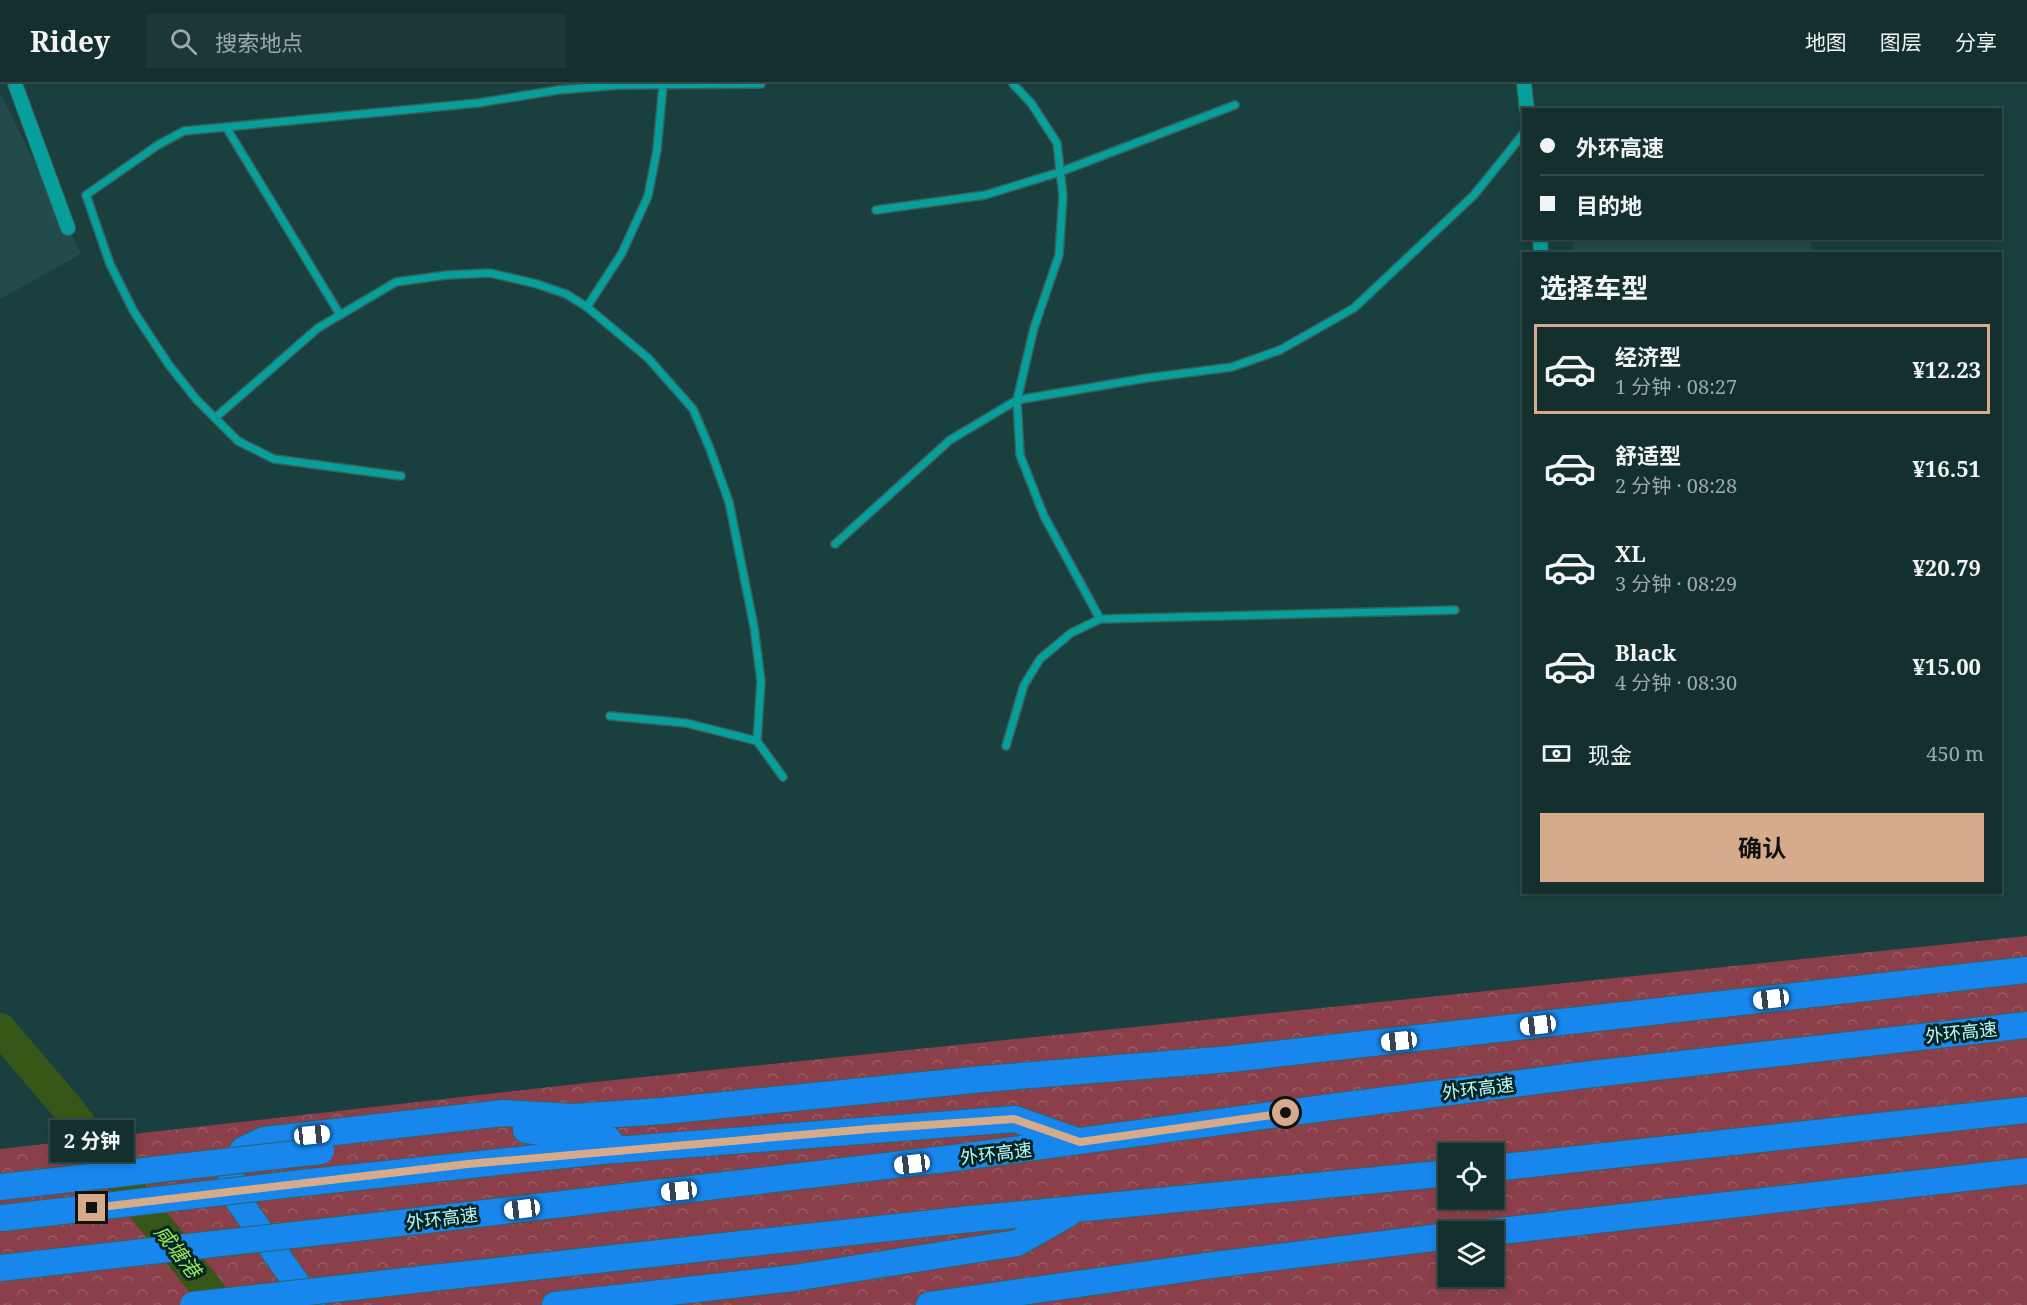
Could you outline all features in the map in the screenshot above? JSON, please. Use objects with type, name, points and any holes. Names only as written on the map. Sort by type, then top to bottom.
[{"type":"highway","points":[[312,1305],[233,1193],[230,1172],[243,1150],[264,1140],[503,1113],[573,1117],[663,1111],[983,1079],[1230,1059],[2027,970]]},
{"type":"highway","name":"外环高速","points":[[0,1268],[851,1171],[1584,1075],[2027,1025]]},
{"type":"highway","points":[[1504,1167],[2027,1110]]},
{"type":"highway","points":[[0,1187],[519,1129],[573,1117]]},
{"type":"highway","points":[[2,1218],[468,1164],[660,1146],[1014,1119],[1080,1142]]},
{"type":"highway","points":[[519,1129],[660,1146]]},
{"type":"highway","points":[[1504,1231],[2027,1171]]},
{"type":"highway","points":[[193,1305],[708,1247],[1438,1174]]},
{"type":"highway","points":[[555,1305],[794,1278],[1017,1243],[1077,1209]]},
{"type":"highway","points":[[929,1305],[1236,1262],[1438,1237]]},
{"type":"street","points":[[15,84],[68,228]]},
{"type":"street","points":[[1524,84],[1527,108]]},
{"type":"lane","points":[[401,476],[274,459],[238,441],[196,399],[169,365],[134,312],[110,264],[86,195],[158,145],[184,131],[478,103],[568,89],[619,85],[761,84]]},
{"type":"lane","points":[[1013,84],[1057,143],[1063,196],[1059,255],[1034,327],[1017,400],[1020,455],[1044,516],[1100,619]]},
{"type":"lane","points":[[587,307],[622,253],[648,196],[657,150],[663,85]]},
{"type":"lane","points":[[876,210],[986,195],[1060,172],[1234,105]]},
{"type":"lane","points":[[226,127],[339,313]]},
{"type":"lane","points":[[835,544],[950,440],[1017,400],[1147,378],[1232,367],[1280,350],[1354,308],[1474,195],[1522,135]]},
{"type":"lane","points":[[215,418],[318,327],[396,282],[447,275],[490,273],[537,284],[566,294],[587,307],[648,358],[693,409],[710,449],[729,502],[754,627],[761,681],[757,741],[783,777]]},
{"type":"lane","points":[[1006,746],[1024,685],[1040,659],[1071,633],[1100,619],[1455,610]]},
{"type":"lane","points":[[610,716],[686,723],[757,741]]},
{"type":"shaded area","points":[[0,93],[81,254],[0,299]]},
{"type":"shaded area","points":[[1573,240],[1811,240],[1812,252],[1574,252]]},
{"type":"green space","points":[[2027,936],[2027,1305],[0,1305],[0,1149],[595,1082]]},
{"type":"waterway","name":"咸塘港","points":[[0,1029],[70,1111],[114,1171],[220,1305]]},
{"type":"route","points":[[92,1208],[468,1164],[869,1129],[1014,1119],[1080,1142],[1286,1113]]}]
